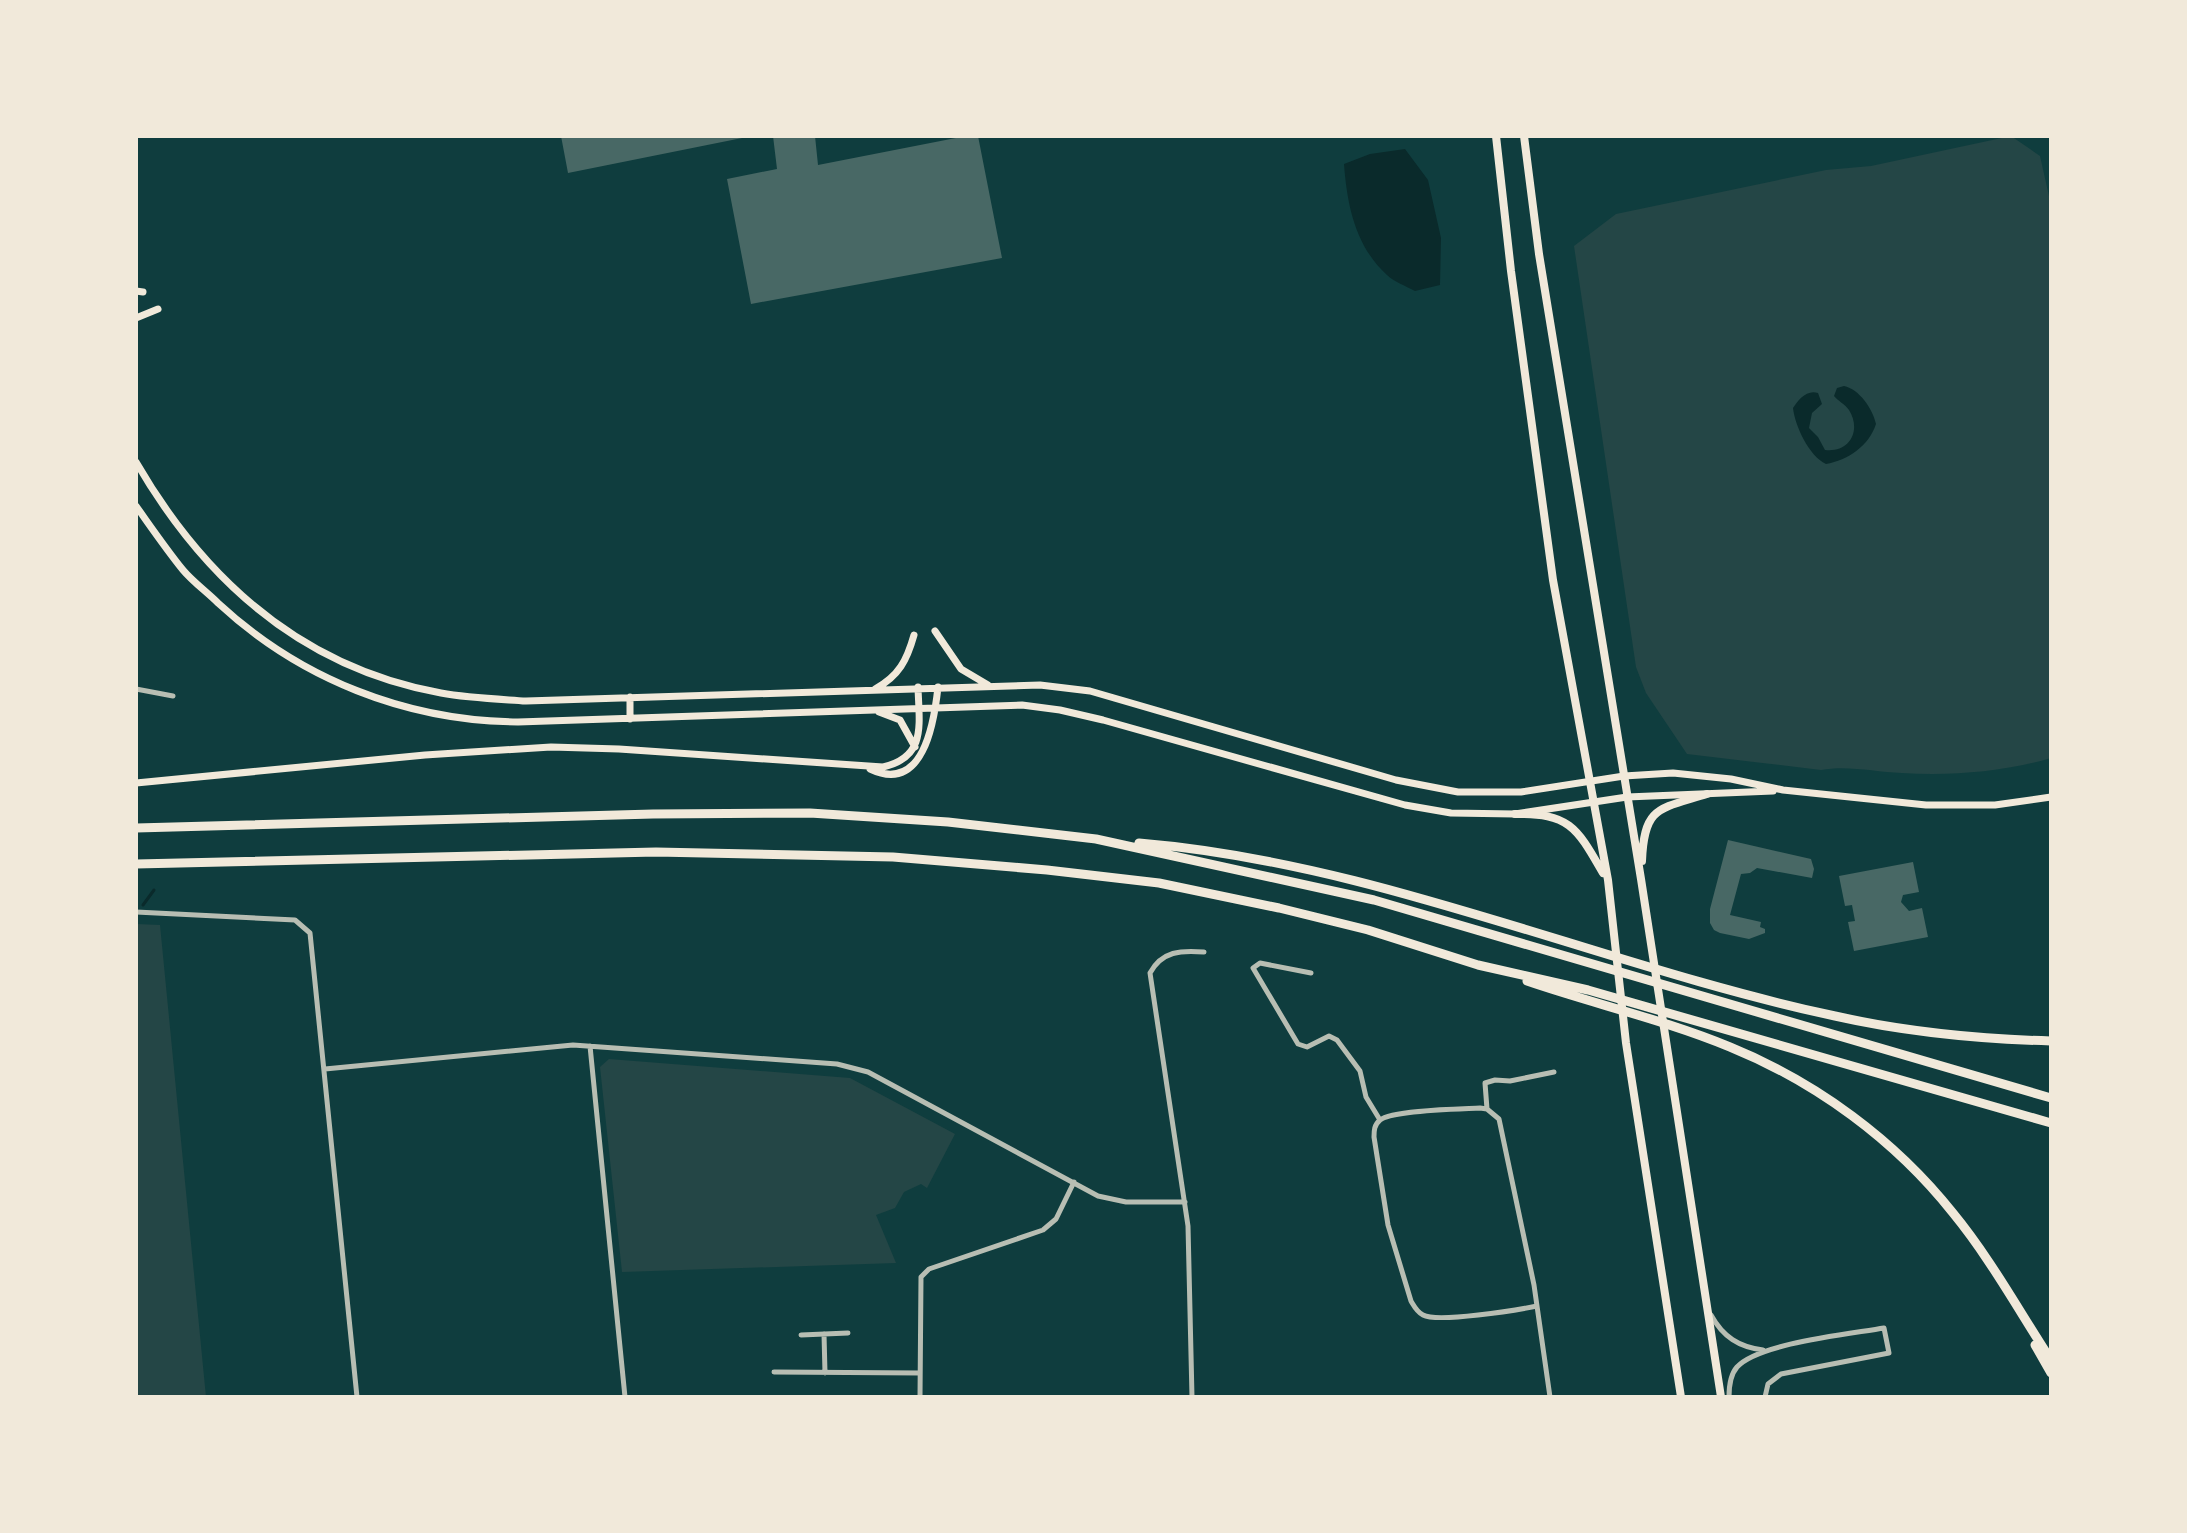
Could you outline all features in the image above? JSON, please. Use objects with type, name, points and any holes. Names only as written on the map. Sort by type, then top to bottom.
[{"type":"highway","points":[[136,828],[653,814],[810,813],[921,819],[1189,847],[1289,865],[1378,886],[1790,1005],[1882,1025],[1998,1039],[2051,1041]]},
{"type":"highway","points":[[1096,839],[1285,878],[1374,900],[2051,1098]]},
{"type":"highway","points":[[136,864],[656,852],[893,857],[1159,883],[1368,930],[1703,1037],[1797,1080],[1880,1138],[1930,1186],[1977,1247],[2051,1360]]},
{"type":"highway","points":[[1478,965],[1588,990],[2051,1123]]},
{"type":"highway","points":[[1977,1247],[2051,1373]]},
{"type":"main road","points":[[1496,136],[1553,580],[1608,880],[1626,1043],[1681,1397]]},
{"type":"main road","points":[[1524,136],[1539,254],[1641,879],[1721,1397]]},
{"type":"main road","points":[[136,318],[158,309]]},
{"type":"main road","points":[[136,462],[180,530],[239,594],[307,645],[390,681],[441,693],[526,701],[1040,685],[1090,691],[1396,780],[1468,793],[1510,793],[1589,780],[1673,773],[1731,779],[1783,790],[1960,806],[2051,797]]},
{"type":"main road","points":[[136,506],[185,572],[249,630],[299,664],[355,691],[426,713],[491,722],[918,707],[1022,705],[1060,710],[1143,730],[1405,805],[1465,815],[1547,815],[1569,825],[1584,841],[1608,880]]},
{"type":"main road","points":[[935,631],[961,669],[989,686]]},
{"type":"main road","points":[[873,690],[888,682],[903,666],[914,635]]},
{"type":"main road","points":[[136,783],[425,755],[551,747],[864,767],[892,765],[908,757],[915,747],[918,687]]},
{"type":"main road","points":[[864,767],[885,775],[911,768],[923,751],[936,708],[938,687]]},
{"type":"main road","points":[[630,697],[630,719]]},
{"type":"main road","points":[[871,710],[900,720],[915,747]]},
{"type":"main road","points":[[1515,814],[1627,797],[1783,790]]},
{"type":"main road","points":[[1641,879],[1643,835],[1651,818],[1664,808],[1707,794]]},
{"type":"street","points":[[136,689],[173,696]]},
{"type":"street","points":[[136,912],[295,920],[307,928],[313,943],[357,1397]]},
{"type":"street","points":[[1192,1397],[1191,1294],[1185,1202],[1150,973],[1161,959],[1172,952],[1204,952]]},
{"type":"street","points":[[1311,973],[1260,963],[1253,968],[1298,1044],[1307,1047],[1329,1036],[1337,1040],[1362,1076],[1366,1097],[1380,1120]]},
{"type":"street","points":[[325,1069],[573,1045],[851,1067],[868,1072],[1108,1200],[1185,1202]]},
{"type":"street","points":[[590,1046],[625,1397]]},
{"type":"street","points":[[1487,1109],[1485,1083],[1554,1072]]},
{"type":"street","points":[[1537,1306],[1489,1314],[1433,1318],[1418,1311],[1411,1301],[1388,1225],[1374,1134],[1380,1120],[1395,1114],[1487,1109],[1494,1113],[1502,1127],[1537,1306],[1550,1397]]},
{"type":"street","points":[[920,1397],[921,1277],[929,1269],[1043,1230],[1056,1219],[1074,1182]]},
{"type":"street","points":[[1705,1302],[1723,1333],[1738,1345],[1764,1351]]},
{"type":"street","points":[[1729,1397],[1732,1375],[1737,1366],[1764,1351],[1884,1328],[1889,1353],[1781,1374],[1771,1381],[1765,1397]]},
{"type":"street","points":[[801,1335],[848,1333]]},
{"type":"street","points":[[824,1334],[825,1373]]},
{"type":"street","points":[[774,1372],[920,1373]]},
{"type":"shaded area","points":[[2011,136],[2040,156],[2051,205],[2051,758],[1996,770],[1921,774],[1851,768],[1821,770],[1687,754],[1646,693],[1636,667],[1574,246],[1616,214],[1826,170],[1871,166]]},
{"type":"shaded area","points":[[1405,149],[1428,180],[1441,238],[1440,285],[1415,291],[1390,277],[1367,251],[1350,209],[1344,164],[1370,154]]},
{"type":"shaded area","points":[[1844,386],[1864,400],[1876,424],[1857,451],[1826,464],[1804,440],[1793,408],[1807,394],[1818,393],[1822,404],[1812,413],[1809,428],[1825,450],[1841,448],[1851,439],[1854,426],[1849,410],[1834,396],[1837,388]]},
{"type":"shaded area","points":[[136,924],[160,925],[206,1397],[136,1397]]},
{"type":"shaded area","points":[[609,1059],[850,1078],[955,1134],[927,1188],[921,1184],[904,1192],[895,1208],[876,1215],[896,1263],[622,1272],[600,1067]]},
{"type":"building","points":[[561,136],[747,136],[747,137],[568,173]]},
{"type":"building","points":[[773,136],[815,136],[818,165],[978,136],[1002,258],[751,304],[727,179],[777,169]]},
{"type":"building","points":[[1728,840],[1811,859],[1814,869],[1812,878],[1757,868],[1741,874],[1730,915],[1761,922],[1760,927],[1765,929],[1765,933],[1749,939],[1720,933],[1710,923],[1710,909]]},
{"type":"building","points":[[1913,862],[1919,892],[1903,895],[1901,902],[1909,911],[1922,908],[1928,937],[1854,951],[1848,922],[1855,921],[1852,905],[1845,906],[1839,876]]},
{"type":"waterway","points":[[143,905],[154,890]]}]
